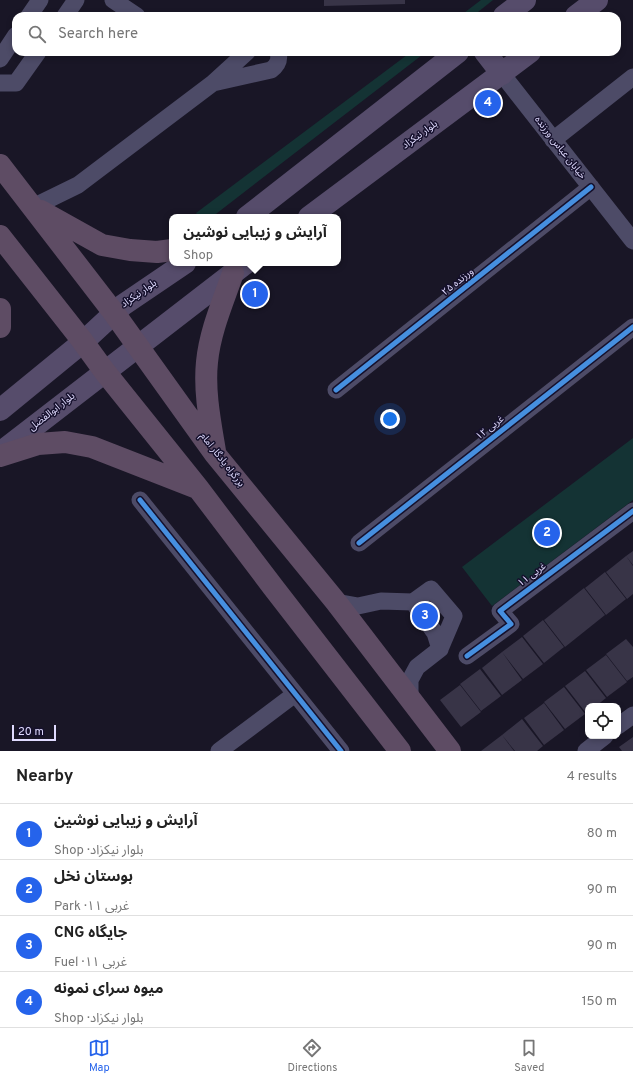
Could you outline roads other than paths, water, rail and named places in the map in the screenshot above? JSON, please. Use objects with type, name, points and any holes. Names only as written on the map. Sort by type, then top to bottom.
[{"type":"highway","name":"بزرگراه یادگار امام","points":[[0,165],[34,207],[114,313],[215,454],[336,602],[450,751]]},
{"type":"highway","points":[[34,207],[102,245],[130,250],[157,252],[169,250]]},
{"type":"highway","points":[[0,236],[105,372],[198,488],[400,751]]},
{"type":"highway","points":[[215,454],[207,398],[207,362],[214,328],[240,268]]},
{"type":"highway","points":[[0,309],[0,327]]},
{"type":"highway","points":[[0,456],[38,444],[66,442],[92,447],[198,488]]},
{"type":"main road","points":[[509,12],[525,0]]},
{"type":"main road","points":[[581,12],[597,0]]},
{"type":"main road","points":[[251,214],[453,56]]},
{"type":"main road","points":[[488,56],[502,74]]},
{"type":"main road","name":"بلوار نیکزاد","points":[[313,214],[525,56]]},
{"type":"main road","name":"بلوار نیکزاد","points":[[83,342],[123,305],[181,266]]},
{"type":"main road","points":[[138,346],[240,268]]},
{"type":"main road","points":[[0,410],[83,342]]},
{"type":"main road","name":"بلوار ابوالفضل","points":[[0,453],[138,346]]},
{"type":"street","points":[[32,12],[40,0]]},
{"type":"street","points":[[67,12],[76,0]]},
{"type":"street","points":[[114,0],[131,12]]},
{"type":"street","points":[[0,59],[12,41]]},
{"type":"street","points":[[0,83],[16,83],[35,56]]},
{"type":"street","points":[[34,207],[78,185],[213,83],[243,56]]},
{"type":"street","points":[[213,83],[271,70],[276,67],[279,56]]},
{"type":"street","name":"خیابان عباس ورزنده","points":[[502,74],[633,241]]},
{"type":"street","points":[[553,140],[633,77]]},
{"type":"street","name":"ورزنده ۲۵","points":[[336,390],[591,187]]},
{"type":"street","name":"غربی ۱۲","points":[[359,543],[633,327]]},
{"type":"street","points":[[140,500],[341,751]]},
{"type":"street","name":"غربی ۱۱","points":[[467,656],[510,624],[500,611],[633,511]]},
{"type":"street","points":[[336,602],[358,606],[381,601],[413,602],[431,589],[454,616],[417,667],[410,680],[410,698]]},
{"type":"street","points":[[413,602],[437,641]]},
{"type":"street","points":[[219,751],[295,694]]},
{"type":"street","points":[[621,724],[633,715]]},
{"type":"street","points":[[586,751],[601,739]]},
{"type":"place","name":"میوه سرای نمونه","points":[[488,103]]},
{"type":"place","name":"آرایش و زیبایی نوشین","points":[[255,294]]},
{"type":"place","name":"بوستان نخل","points":[[547,533]]},
{"type":"place","name":"CNG جایگاه","points":[[425,616]]}]
